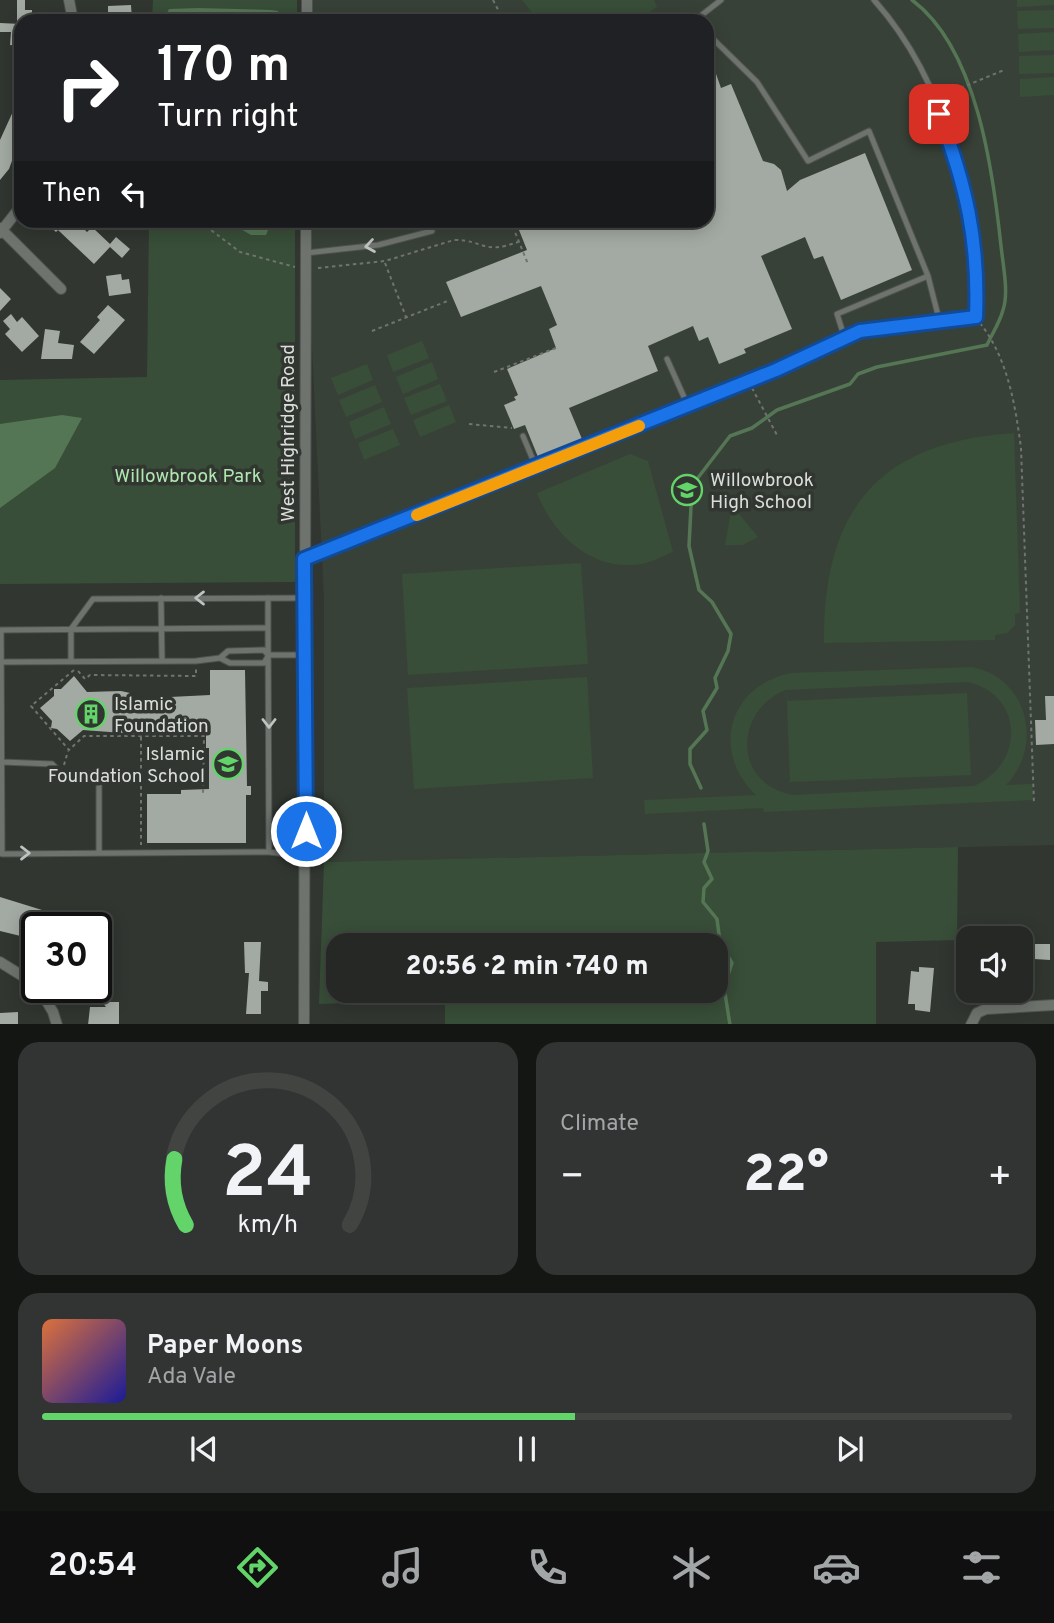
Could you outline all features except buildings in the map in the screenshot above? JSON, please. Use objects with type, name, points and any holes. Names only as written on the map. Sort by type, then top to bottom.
[{"type":"street","points":[[14,215],[1,231],[61,289]]},
{"type":"street","name":"West Highridge Road","points":[[304,1024],[306,228]]},
{"type":"street","points":[[0,962],[21,974]]},
{"type":"street","points":[[48,1003],[57,1024]]},
{"type":"street","points":[[971,1024],[977,1013],[986,1009],[1054,1005]]},
{"type":"lane","points":[[704,14],[721,0]]},
{"type":"lane","points":[[304,559],[749,381],[844,336],[860,331],[976,317],[978,269],[962,177],[934,99],[907,46],[874,0]]},
{"type":"lane","points":[[714,40],[757,82],[808,161],[869,131],[928,276],[940,323]]},
{"type":"lane","points":[[306,254],[378,246],[432,232],[431,228]]},
{"type":"lane","points":[[844,336],[837,314],[928,276]]},
{"type":"lane","points":[[667,359],[688,406]]},
{"type":"lane","points":[[523,436],[536,467]]},
{"type":"lane","points":[[71,661],[71,629],[93,598],[305,598]]},
{"type":"lane","points":[[161,598],[162,661]]},
{"type":"lane","points":[[268,598],[269,852]]},
{"type":"lane","points":[[268,628],[1,630],[2,853],[269,852],[306,856]]},
{"type":"lane","points":[[1,662],[196,661],[220,658],[228,652],[264,650],[268,655]]},
{"type":"lane","points":[[268,655],[305,655]]},
{"type":"lane","points":[[220,658],[230,663],[264,663],[268,655]]},
{"type":"lane","points":[[2,762],[52,764],[61,773],[99,774],[99,853]]},
{"type":"path","points":[[934,99],[1004,70]]},
{"type":"path","points":[[513,228],[528,264]]},
{"type":"path","points":[[385,261],[407,318]]},
{"type":"path","points":[[372,331],[450,300]]},
{"type":"path","points":[[986,331],[1006,372],[1021,448],[1034,804]]},
{"type":"path","points":[[494,372],[556,348]]},
{"type":"path","points":[[749,381],[778,437]]},
{"type":"path","points":[[469,424],[512,428]]},
{"type":"path","points":[[69,750],[32,706],[76,668],[85,679],[90,675],[196,676],[196,661]]},
{"type":"path","points":[[61,773],[69,750],[84,736],[204,736],[204,794]]},
{"type":"path","points":[[141,737],[141,846]]},
{"type":"shaded area","name":"Willowbrook High School","points":[[312,0],[1054,0],[1054,845],[324,862],[324,598],[311,326],[310,228],[714,228],[714,14],[311,14]]},
{"type":"shaded area","points":[[169,9],[271,10],[278,11],[278,14],[166,14]]},
{"type":"shaded area","points":[[239,228],[269,228],[266,235],[251,235]]},
{"type":"shaded area","points":[[62,415],[82,418],[55,468],[0,508],[0,424]]},
{"type":"green space","points":[[153,0],[297,0],[297,14],[152,14]]},
{"type":"green space","points":[[522,0],[654,0],[657,7],[646,14],[533,14]]},
{"type":"green space","points":[[1017,0],[1054,0],[1054,5],[1017,7]]},
{"type":"green space","points":[[1054,10],[1054,28],[1018,29],[1017,11]]},
{"type":"green space","points":[[1054,32],[1054,50],[1019,52],[1018,34]]},
{"type":"green space","points":[[1054,55],[1054,73],[1019,74],[1019,56]]},
{"type":"green space","points":[[1054,77],[1054,95],[1020,97],[1020,79]]},
{"type":"green space","name":"Willowbrook Park","points":[[149,228],[295,228],[295,582],[0,584],[0,380],[147,377]]},
{"type":"green space","points":[[422,341],[429,358],[393,372],[387,355]]},
{"type":"green space","points":[[432,362],[438,379],[403,394],[396,377]]},
{"type":"green space","points":[[367,364],[373,380],[338,395],[331,378]]},
{"type":"green space","points":[[440,384],[447,401],[411,415],[404,398]]},
{"type":"green space","points":[[375,385],[382,402],[346,417],[339,400]]},
{"type":"green space","points":[[449,405],[456,422],[420,437],[413,420]]},
{"type":"green space","points":[[384,407],[391,424],[355,439],[349,422]]},
{"type":"green space","points":[[393,429],[400,445],[364,460],[358,443]]},
{"type":"green space","points":[[1014,433],[1020,613],[1015,614],[1015,625],[1007,633],[995,635],[995,640],[824,643],[826,596],[834,555],[848,520],[868,492],[894,468],[927,451],[967,439]]},
{"type":"green space","points":[[630,454],[648,461],[673,552],[646,563],[624,565],[607,562],[577,548],[554,523],[537,493]]},
{"type":"green space","points":[[736,510],[758,537],[743,545],[725,545],[731,511]]},
{"type":"green space","points":[[581,563],[588,664],[408,675],[402,574]]},
{"type":"green space","points":[[972,667],[991,674],[1006,685],[1017,699],[1027,733],[1025,752],[1018,769],[1006,785],[1032,784],[1033,800],[764,812],[763,808],[645,814],[644,800],[756,795],[742,778],[733,759],[733,722],[741,705],[753,691],[770,680],[792,673]],"holes":[[[968,682],[986,689],[1000,701],[1008,715],[1011,731],[1009,747],[1002,762],[991,776],[974,786],[795,795],[775,789],[760,778],[751,764],[747,748],[749,731],[756,715],[768,701],[785,690]]]},
{"type":"green space","points":[[587,677],[593,778],[414,789],[407,688]]},
{"type":"green space","points":[[967,693],[971,775],[790,782],[787,701]]},
{"type":"green space","points":[[958,847],[956,940],[876,942],[876,1024],[445,1024],[445,1003],[728,1003],[728,933],[326,933],[326,1003],[344,1003],[319,1004],[324,862]]},
{"type":"waterway","points":[[701,788],[690,764],[690,749],[707,730],[703,711],[717,688],[715,678],[728,651],[731,634],[712,602],[699,590],[689,546],[691,507],[697,479],[730,436],[752,428],[777,410],[850,384],[858,374],[877,367],[987,345],[1005,303],[1006,287],[998,216],[978,113],[967,79],[952,48],[934,21],[912,0]]},
{"type":"waterway","points":[[704,824],[708,851],[704,862],[712,879],[704,888],[703,902],[717,919],[720,942],[732,963],[724,987],[730,1024]]},
{"type":"slow traffic","points":[[417,515],[639,426]]},
{"type":"place","name":"Willowbrook High School","points":[[687,490]]},
{"type":"place","name":"Islamic Foundation","points":[[91,714]]},
{"type":"place","name":"Islamic Foundation School","points":[[228,764]]},
{"type":"route","points":[[306,831],[304,559],[776,370],[844,336],[860,331],[976,317],[978,269],[962,177],[939,114]]}]
